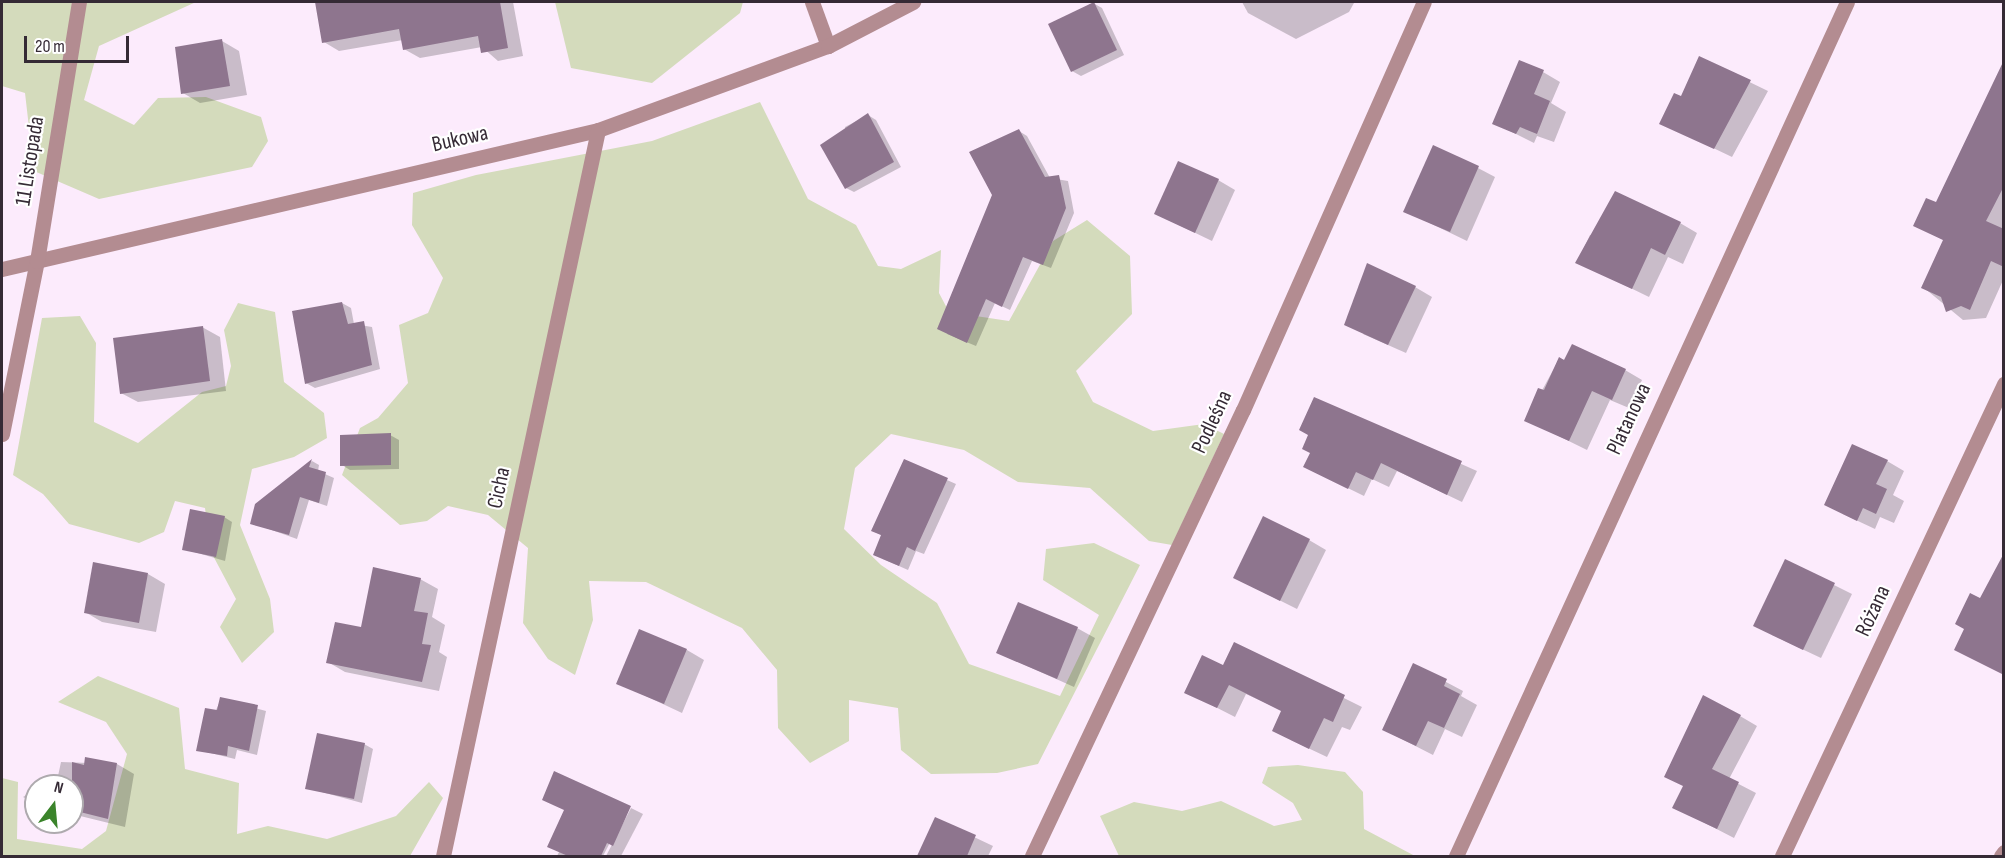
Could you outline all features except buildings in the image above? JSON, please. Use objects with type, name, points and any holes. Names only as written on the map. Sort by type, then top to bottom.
[{"type":"street","name":"11 Listopada","points":[[2,434],[37,261],[79,2]]},
{"type":"street","points":[[812,2],[828,46]]},
{"type":"street","name":"Bukowa","points":[[2,269],[598,129],[828,46],[913,2]]},
{"type":"street","name":"Podleśna","points":[[1032,856],[1243,410],[1424,2]]},
{"type":"street","name":"Platanowa","points":[[1456,856],[1847,2]]},
{"type":"street","name":"Cicha","points":[[443,856],[598,129]]},
{"type":"street","name":"Różana","points":[[1782,856],[2004,384]]},
{"type":"street","points":[[2001,856],[2004,852]]},
{"type":"green space","points":[[2,2],[196,2],[99,46],[84,100],[134,125],[158,98],[206,97],[261,117],[268,141],[252,167],[99,199],[34,171],[25,93],[2,86]]},
{"type":"green space","points":[[555,2],[743,2],[740,13],[652,83],[571,68]]},
{"type":"green space","points":[[760,102],[808,199],[856,225],[878,266],[901,269],[941,250],[939,293],[949,312],[1009,321],[1053,241],[1087,220],[1130,256],[1132,314],[1076,371],[1093,402],[1153,431],[1204,424],[1224,434],[1172,545],[1149,541],[1090,488],[1018,482],[964,450],[891,434],[855,468],[844,529],[881,565],[937,603],[969,664],[1060,696],[1099,615],[1043,580],[1046,549],[1094,543],[1140,565],[1038,764],[997,773],[931,774],[901,750],[898,708],[849,700],[849,741],[810,763],[778,728],[777,670],[742,628],[646,582],[589,581],[593,620],[575,675],[548,659],[523,623],[528,548],[488,515],[448,506],[427,521],[400,525],[342,475],[360,428],[378,418],[408,383],[399,325],[428,313],[443,278],[412,225],[413,193],[476,175],[652,141]]},
{"type":"green space","points":[[238,303],[275,312],[284,382],[324,413],[327,438],[294,457],[252,469],[240,525],[270,599],[274,632],[242,663],[220,627],[236,599],[210,550],[205,508],[175,501],[164,532],[139,543],[69,524],[43,494],[13,475],[42,318],[80,316],[96,343],[94,422],[138,443],[202,392],[226,386],[231,366],[224,330]]},
{"type":"green space","points":[[98,676],[179,708],[185,769],[239,783],[237,834],[268,826],[327,839],[396,816],[429,782],[443,798],[410,856],[2,856],[2,778],[18,782],[17,839],[82,849],[106,831],[127,754],[106,722],[58,702]]},
{"type":"green space","points":[[1298,765],[1345,772],[1363,792],[1364,829],[1415,856],[1119,856],[1100,816],[1134,802],[1182,811],[1221,801],[1274,826],[1302,820],[1293,803],[1262,783],[1268,767]]}]
